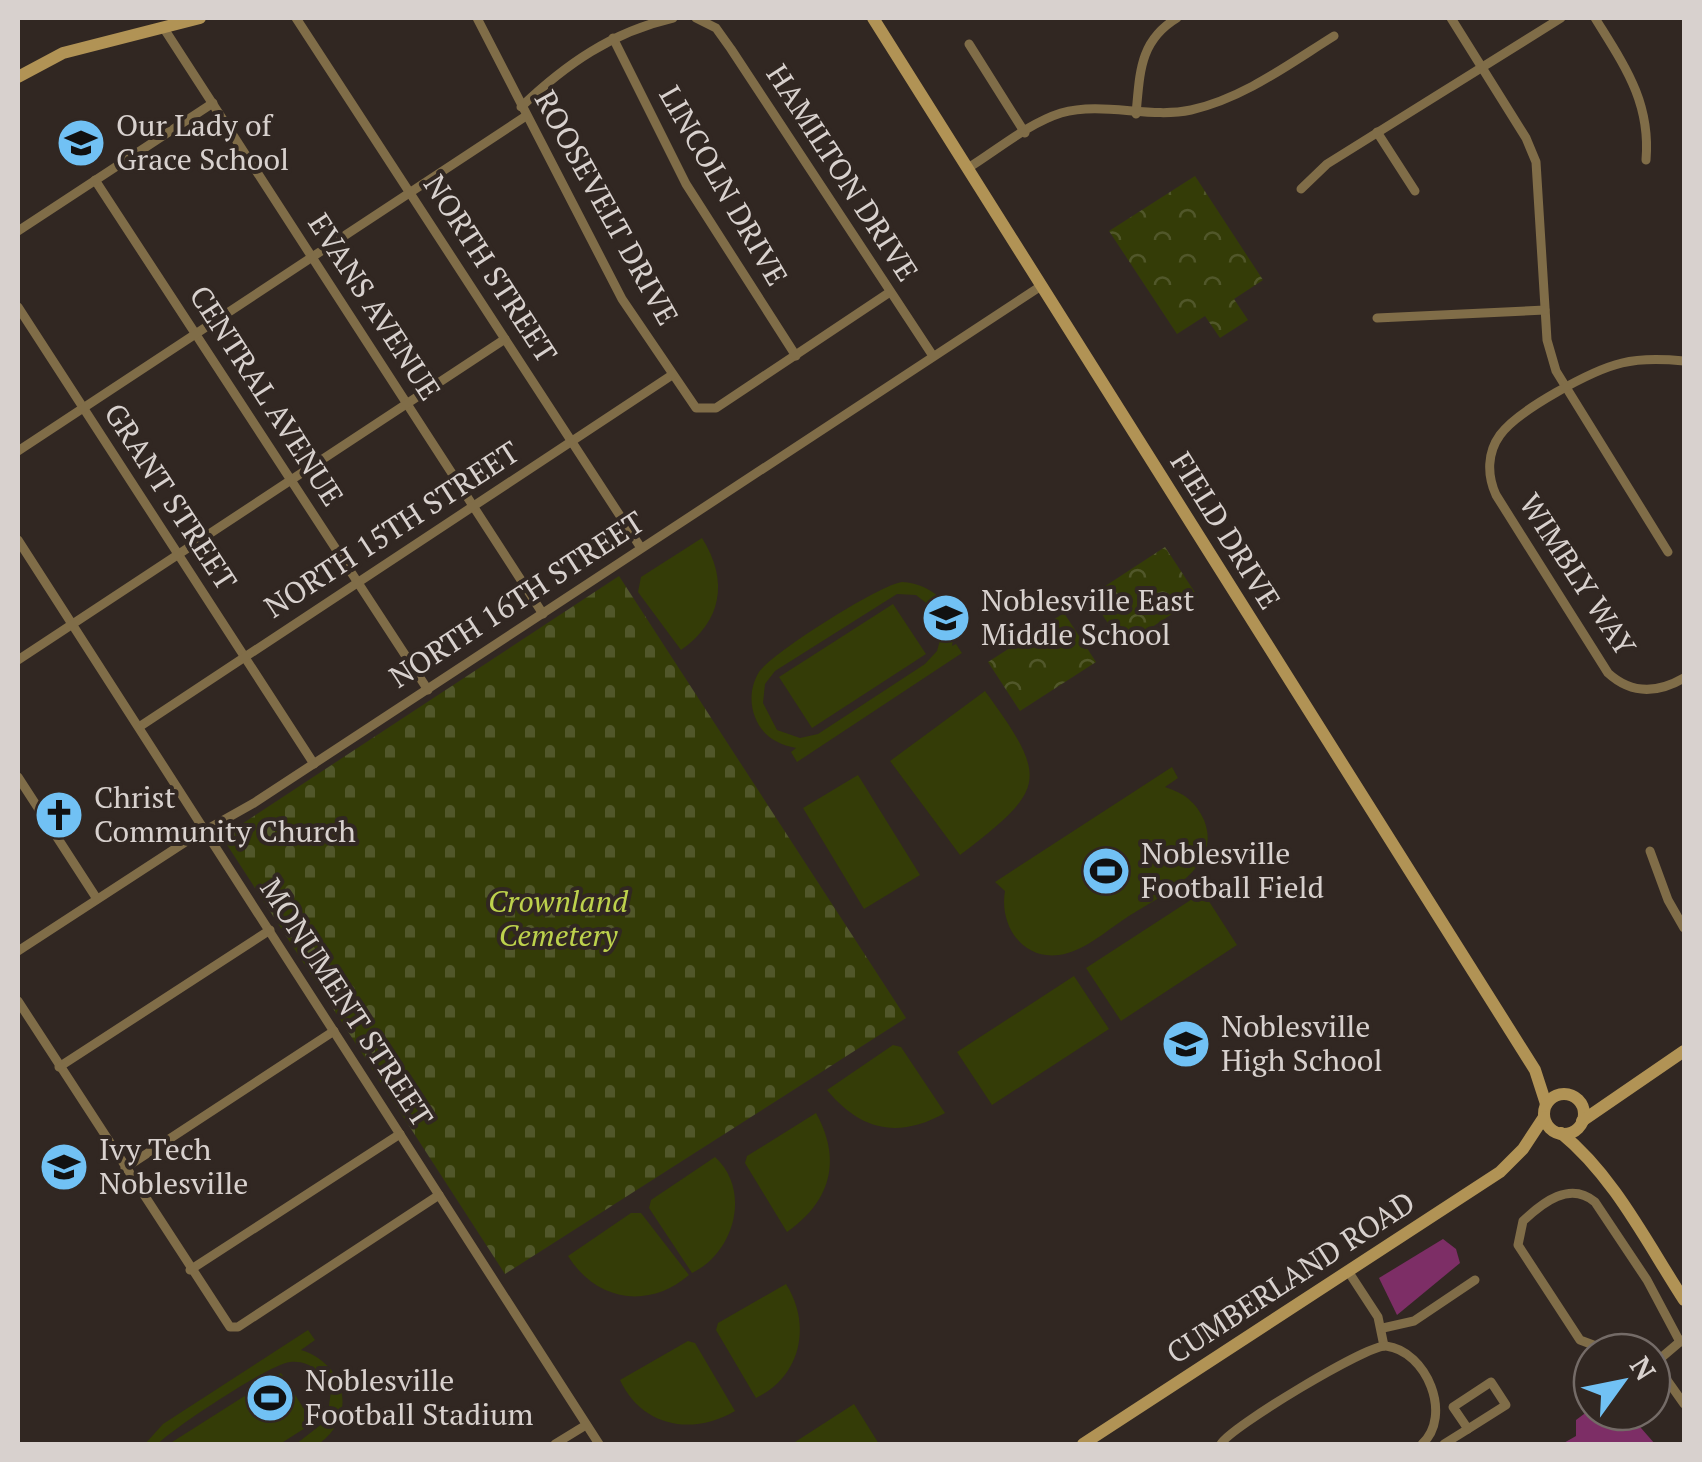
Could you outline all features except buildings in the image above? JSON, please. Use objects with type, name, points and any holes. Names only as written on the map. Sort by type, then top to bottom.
[{"type":"street","points":[[18,77],[54,56],[158,24],[200,18]]},
{"type":"street","name":"NORTH STREET","points":[[296,18],[642,548]]},
{"type":"street","name":"ROOSEVELT DRIVE","points":[[477,18],[622,299],[693,405],[706,410],[796,356]]},
{"type":"street","points":[[18,451],[410,192],[523,111],[576,58],[612,38],[673,18]]},
{"type":"street","name":"FIELD DRIVE","points":[[873,18],[1535,1070]]},
{"type":"street","points":[[1136,114],[1144,51],[1153,36],[1177,18]]},
{"type":"street","points":[[1451,18],[1536,162],[1548,348],[1566,389],[1668,552]]},
{"type":"street","points":[[1301,189],[1326,164],[1561,18]]},
{"type":"street","points":[[1595,18],[1640,94],[1647,121],[1646,160]]},
{"type":"street","name":"HAMILTON DRIVE","points":[[700,19],[731,49],[933,356]]},
{"type":"street","name":"EVANS AVENUE","points":[[158,24],[543,614]]},
{"type":"street","points":[[968,168],[1024,133],[1070,112],[1136,114],[1190,110],[1230,98],[1334,36]]},
{"type":"street","name":"LINCOLN DRIVE","points":[[612,38],[686,184],[796,356]]},
{"type":"street","points":[[969,44],[1024,133]]},
{"type":"street","points":[[18,231],[212,104]]},
{"type":"street","points":[[1377,132],[1415,192]]},
{"type":"street","name":"CENTRAL AVENUE","points":[[95,180],[428,690]]},
{"type":"street","name":"NORTH 16TH STREET","points":[[18,951],[428,690],[1041,286]]},
{"type":"street","points":[[796,356],[890,292]]},
{"type":"street","name":"GRANT STREET","points":[[18,307],[314,764]]},
{"type":"street","points":[[1377,318],[1545,310]]},
{"type":"street","points":[[18,660],[506,339]]},
{"type":"street","name":"WIMBLY WAY","points":[[1684,361],[1621,363],[1566,389],[1499,436],[1489,464],[1491,485],[1602,667],[1622,683],[1645,690],[1665,688],[1684,678]]},
{"type":"street","name":"NORTH 15TH STREET","points":[[139,728],[672,375]]},
{"type":"street","name":"MONUMENT STREET","points":[[18,540],[599,1444]]},
{"type":"street","points":[[18,777],[97,900]]},
{"type":"street","points":[[1650,851],[1668,900],[1684,928]]},
{"type":"street","points":[[60,1067],[270,930]]},
{"type":"street","points":[[18,1002],[223,1322],[234,1328],[439,1195]]},
{"type":"street","points":[[124,1168],[334,1031]]},
{"type":"street","points":[[1580,1124],[1614,1096],[1684,1051]]},
{"type":"street","points":[[1535,1070],[1583,1109],[1580,1124],[1587,1154],[1684,1300]]},
{"type":"street","points":[[1535,1070],[1545,1110],[1558,1133],[1587,1154]]},
{"type":"street","points":[[1545,1110],[1569,1096],[1590,1101],[1614,1096]]},
{"type":"street","name":"CUMBERLAND ROAD","points":[[1084,1444],[1500,1172],[1523,1149],[1545,1110]]},
{"type":"street","name":"CUMBERLAND ROAD","points":[[1523,1149],[1580,1124]]},
{"type":"street","points":[[190,1270],[400,1134]]},
{"type":"street","points":[[1575,1332],[1518,1245],[1523,1221],[1564,1192],[1579,1192],[1596,1202],[1682,1340]]},
{"type":"street","points":[[1348,1271],[1383,1328],[1384,1346]]},
{"type":"street","points":[[1383,1328],[1414,1322],[1475,1280]]},
{"type":"street","points":[[1221,1444],[1230,1431],[1252,1416],[1362,1351],[1384,1346],[1408,1357],[1432,1389],[1436,1416],[1425,1443]]},
{"type":"street","points":[[1444,1444],[1468,1429],[1506,1405],[1492,1382],[1453,1407],[1468,1429]]},
{"type":"street","points":[[554,1444],[586,1425]]},
{"type":"green space","points":[[1195,176],[1263,280],[1234,299],[1248,320],[1220,338],[1205,316],[1177,334],[1109,231]]},
{"type":"green space","points":[[702,538],[716,570],[717,599],[705,626],[681,650],[638,592],[641,577]]},
{"type":"green space","points":[[1165,547],[1198,597],[1123,646],[1090,596]]},
{"type":"green space","name":"Crownland Cemetery","points":[[619,576],[906,1018],[505,1274],[222,837]]},
{"type":"green space","points":[[914,584],[935,594],[952,622],[952,646],[956,644],[962,653],[797,762],[791,752],[796,748],[771,738],[758,724],[752,700],[756,677],[804,636],[890,586]],"holes":[[[897,594],[916,595],[935,610],[942,633],[937,651],[925,664],[818,734],[800,738],[777,730],[763,703],[765,684],[775,671]]]},
{"type":"green space","points":[[893,604],[926,654],[812,728],[779,677]]},
{"type":"green space","points":[[1064,613],[1096,662],[1020,711],[988,662]]},
{"type":"green space","points":[[985,691],[1021,745],[1029,782],[1023,798],[1009,814],[960,855],[890,761]]},
{"type":"green space","points":[[1172,767],[1178,778],[1165,787],[1189,799],[1204,820],[1208,837],[1197,867],[1170,891],[1077,950],[1046,955],[1024,946],[1010,928],[1005,891],[995,882]]},
{"type":"green space","points":[[858,775],[920,875],[864,909],[803,808]]},
{"type":"green space","points":[[1203,892],[1237,945],[1121,1021],[1086,968]]},
{"type":"green space","points":[[1074,976],[1109,1029],[992,1105],[957,1052]]},
{"type":"green space","points":[[893,1045],[901,1047],[945,1113],[912,1126],[881,1127],[853,1115],[827,1090]]},
{"type":"green space","points":[[816,1113],[829,1147],[828,1178],[814,1207],[787,1232],[745,1163],[747,1156]]},
{"type":"green space","points":[[715,1157],[733,1187],[733,1220],[719,1251],[692,1273],[649,1208],[651,1200]]},
{"type":"green space","points":[[631,1213],[641,1213],[689,1275],[657,1293],[640,1296],[608,1291],[580,1271],[568,1256]]},
{"type":"green space","points":[[786,1284],[799,1316],[798,1348],[783,1377],[756,1398],[716,1330],[718,1323]]},
{"type":"green space","points":[[308,1330],[315,1340],[301,1350],[328,1366],[341,1390],[340,1418],[320,1443],[296,1444],[327,1420],[331,1391],[315,1369],[290,1362],[243,1385],[158,1444],[145,1444],[163,1424]]},
{"type":"green space","points":[[688,1341],[695,1343],[735,1411],[719,1419],[686,1425],[655,1417],[629,1396],[620,1380]]},
{"type":"green space","name":"Noblesville Football Stadium","points":[[281,1373],[313,1423],[280,1444],[169,1444]]},
{"type":"green space","points":[[854,1404],[879,1444],[792,1444]]},
{"type":"shaded area","points":[[1443,1239],[1456,1249],[1460,1263],[1397,1315],[1379,1278]]},
{"type":"shaded area","points":[[1576,1432],[1644,1432],[1655,1444],[1562,1444],[1576,1436]]},
{"type":"place","name":"Our Lady of Grace School","points":[[81,143]]},
{"type":"place","name":"Noblesville East Middle School","points":[[946,618]]},
{"type":"place","name":"Christ Community Church","points":[[59,815]]},
{"type":"place","name":"Noblesville Football Field","points":[[1106,871]]},
{"type":"place","name":"Noblesville High School","points":[[1186,1044]]},
{"type":"place","name":"Ivy Tech Noblesville","points":[[64,1167]]},
{"type":"place","name":"Noblesville Football Stadium","points":[[270,1398]]}]
